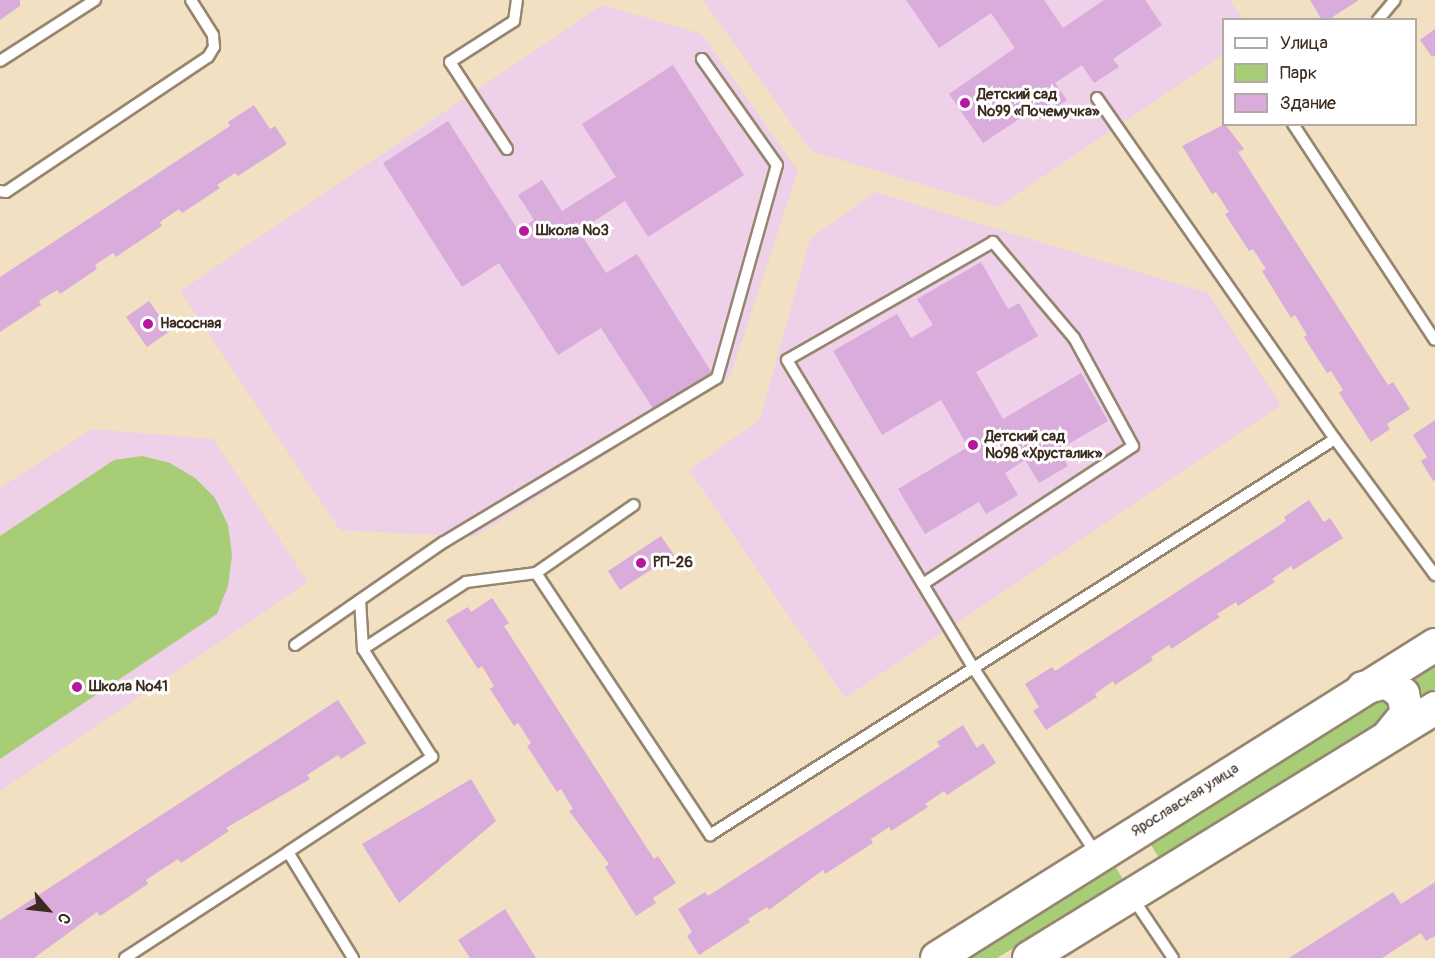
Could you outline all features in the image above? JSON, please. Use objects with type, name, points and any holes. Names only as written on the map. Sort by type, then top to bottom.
[{"type":"main road","name":"Ярославская улица","points":[[937,958],[1099,858],[1363,688],[1435,645]]},
{"type":"main road","points":[[1363,688],[1387,682],[1404,694],[1407,706],[1404,719],[1386,737]]},
{"type":"main road","points":[[1029,958],[1435,708]]},
{"type":"lane","points":[[0,61],[95,0]]},
{"type":"lane","points":[[0,192],[6,192],[208,57],[214,47],[213,35],[191,0]]},
{"type":"lane","points":[[507,148],[450,62],[514,21],[517,0]]},
{"type":"lane","points":[[1380,18],[1395,0]]},
{"type":"lane","points":[[295,645],[444,542],[717,378],[777,165],[702,59]]},
{"type":"lane","points":[[1097,98],[1335,439],[1435,575]]},
{"type":"lane","points":[[1294,126],[1435,340]]},
{"type":"lane","points":[[923,584],[1133,446],[1074,338],[993,242],[787,360],[974,669],[1099,858]]},
{"type":"lane","points":[[536,573],[710,835],[1335,439]]},
{"type":"lane","points":[[363,649],[466,582],[536,573],[634,505]]},
{"type":"lane","points":[[125,958],[432,758],[363,649],[360,600]]},
{"type":"lane","points":[[288,852],[353,958]]},
{"type":"lane","points":[[1130,895],[1173,958]]},
{"type":"shaded area","name":"Детский сад №99 «Почемучка»","points":[[703,0],[1230,0],[1241,18],[1222,18],[1222,56],[998,207],[811,151]]},
{"type":"shaded area","name":"Школа №3","points":[[602,5],[702,34],[798,171],[730,377],[474,537],[340,530],[180,291]]},
{"type":"shaded area","name":"Детский сад №98 «Хрусталик»","points":[[875,192],[1208,293],[1281,405],[845,698],[689,470],[760,420],[810,239]]},
{"type":"shaded area","name":"Школа №41","points":[[92,429],[213,439],[308,582],[0,791],[0,488]]},
{"type":"green space","name":"Школа №41","points":[[142,456],[170,463],[195,478],[215,498],[228,525],[232,555],[228,586],[217,614],[0,759],[0,536],[114,460]]},
{"type":"green space","points":[[1435,662],[1435,689],[1424,696],[1412,676]]},
{"type":"green space","points":[[1383,700],[1391,711],[1387,720],[1159,858],[1146,837],[1375,701]]},
{"type":"green space","points":[[1112,861],[1124,881],[997,958],[953,958]]},
{"type":"building","points":[[0,0],[20,0],[20,6],[0,20]]},
{"type":"building","points":[[906,0],[1044,0],[1063,28],[1104,0],[1145,0],[1162,25],[1113,59],[1119,67],[1094,83],[1082,65],[1055,83],[1067,100],[1040,118],[1034,109],[983,143],[949,94],[1015,48],[991,13],[939,48]]},
{"type":"building","points":[[1310,0],[1359,0],[1331,18],[1321,18]]},
{"type":"building","points":[[1435,29],[1435,55],[1432,57],[1420,40]]},
{"type":"building","points":[[673,65],[744,175],[648,237],[625,201],[579,231],[606,273],[637,254],[712,373],[654,410],[601,328],[558,355],[499,263],[462,287],[383,163],[448,121],[518,230],[534,220],[518,195],[542,180],[562,211],[616,177],[582,124]]},
{"type":"building","points":[[254,105],[270,129],[275,126],[287,144],[238,176],[235,173],[217,185],[220,188],[182,213],[179,209],[160,222],[162,226],[116,257],[113,253],[95,265],[97,269],[60,294],[57,290],[39,301],[41,305],[0,332],[0,277],[230,126],[228,122]]},
{"type":"building","points":[[1222,126],[1227,126],[1244,149],[1238,152],[1388,385],[1393,382],[1410,409],[1387,424],[1390,429],[1371,442],[1339,393],[1343,390],[1331,371],[1327,373],[1304,337],[1307,335],[1295,315],[1291,318],[1262,271],[1266,269],[1253,249],[1249,251],[1225,214],[1229,212],[1216,192],[1212,194],[1182,146]]},
{"type":"building","points":[[981,262],[1008,309],[1019,303],[1038,336],[976,372],[1003,419],[1081,373],[1108,421],[1058,450],[1068,466],[1039,483],[1025,460],[1005,473],[1018,495],[986,514],[979,502],[925,534],[898,489],[968,447],[941,400],[882,435],[833,351],[897,314],[911,338],[933,325],[917,299]]},
{"type":"building","name":"Насосная","points":[[149,301],[170,331],[147,347],[126,317]]},
{"type":"building","points":[[1435,420],[1435,480],[1433,481],[1421,461],[1427,457],[1413,435]]},
{"type":"building","points":[[1309,500],[1324,522],[1330,518],[1343,538],[1293,570],[1291,566],[1272,579],[1275,582],[1238,606],[1236,602],[1217,614],[1220,617],[1171,649],[1169,645],[1151,657],[1153,660],[1115,685],[1113,681],[1095,694],[1097,697],[1046,730],[1033,711],[1039,707],[1025,684],[1052,667],[1055,671],[1286,521],[1284,517]]},
{"type":"building","name":"РП-26","points":[[661,536],[674,555],[620,590],[608,571]]},
{"type":"building","points":[[492,598],[509,623],[504,626],[654,859],[658,856],[676,883],[653,898],[656,903],[636,916],[605,867],[609,864],[569,811],[573,809],[561,789],[557,792],[527,746],[531,743],[518,723],[514,726],[490,689],[494,686],[482,666],[478,669],[446,620],[468,607],[471,612]]},
{"type":"building","points":[[338,700],[366,743],[341,759],[338,755],[307,775],[310,779],[226,828],[229,831],[181,863],[178,859],[146,880],[148,884],[100,916],[97,912],[34,958],[0,958],[0,920]]},
{"type":"building","points":[[963,725],[977,748],[983,743],[996,763],[947,795],[944,791],[925,804],[928,807],[891,831],[889,827],[871,839],[873,843],[825,874],[823,870],[769,910],[767,907],[748,919],[750,922],[699,955],[687,936],[692,932],[678,909],[705,892],[708,896],[940,746],[937,742]]},
{"type":"building","points":[[471,779],[496,821],[399,903],[362,844]]},
{"type":"building","points":[[1435,882],[1435,936],[1426,941],[1421,933],[1382,958],[1289,958],[1393,892],[1401,904]]},
{"type":"building","points":[[505,909],[536,958],[470,958],[458,940]]},
{"type":"place","name":"Детский сад №99 «Почемучка»","points":[[965,103]]},
{"type":"place","name":"Школа №3","points":[[524,231]]},
{"type":"place","name":"Насосная","points":[[148,324]]},
{"type":"place","name":"Детский сад №98 «Хрусталик»","points":[[973,445]]},
{"type":"place","name":"РП-26","points":[[641,563]]},
{"type":"place","name":"Школа №41","points":[[77,687]]}]
